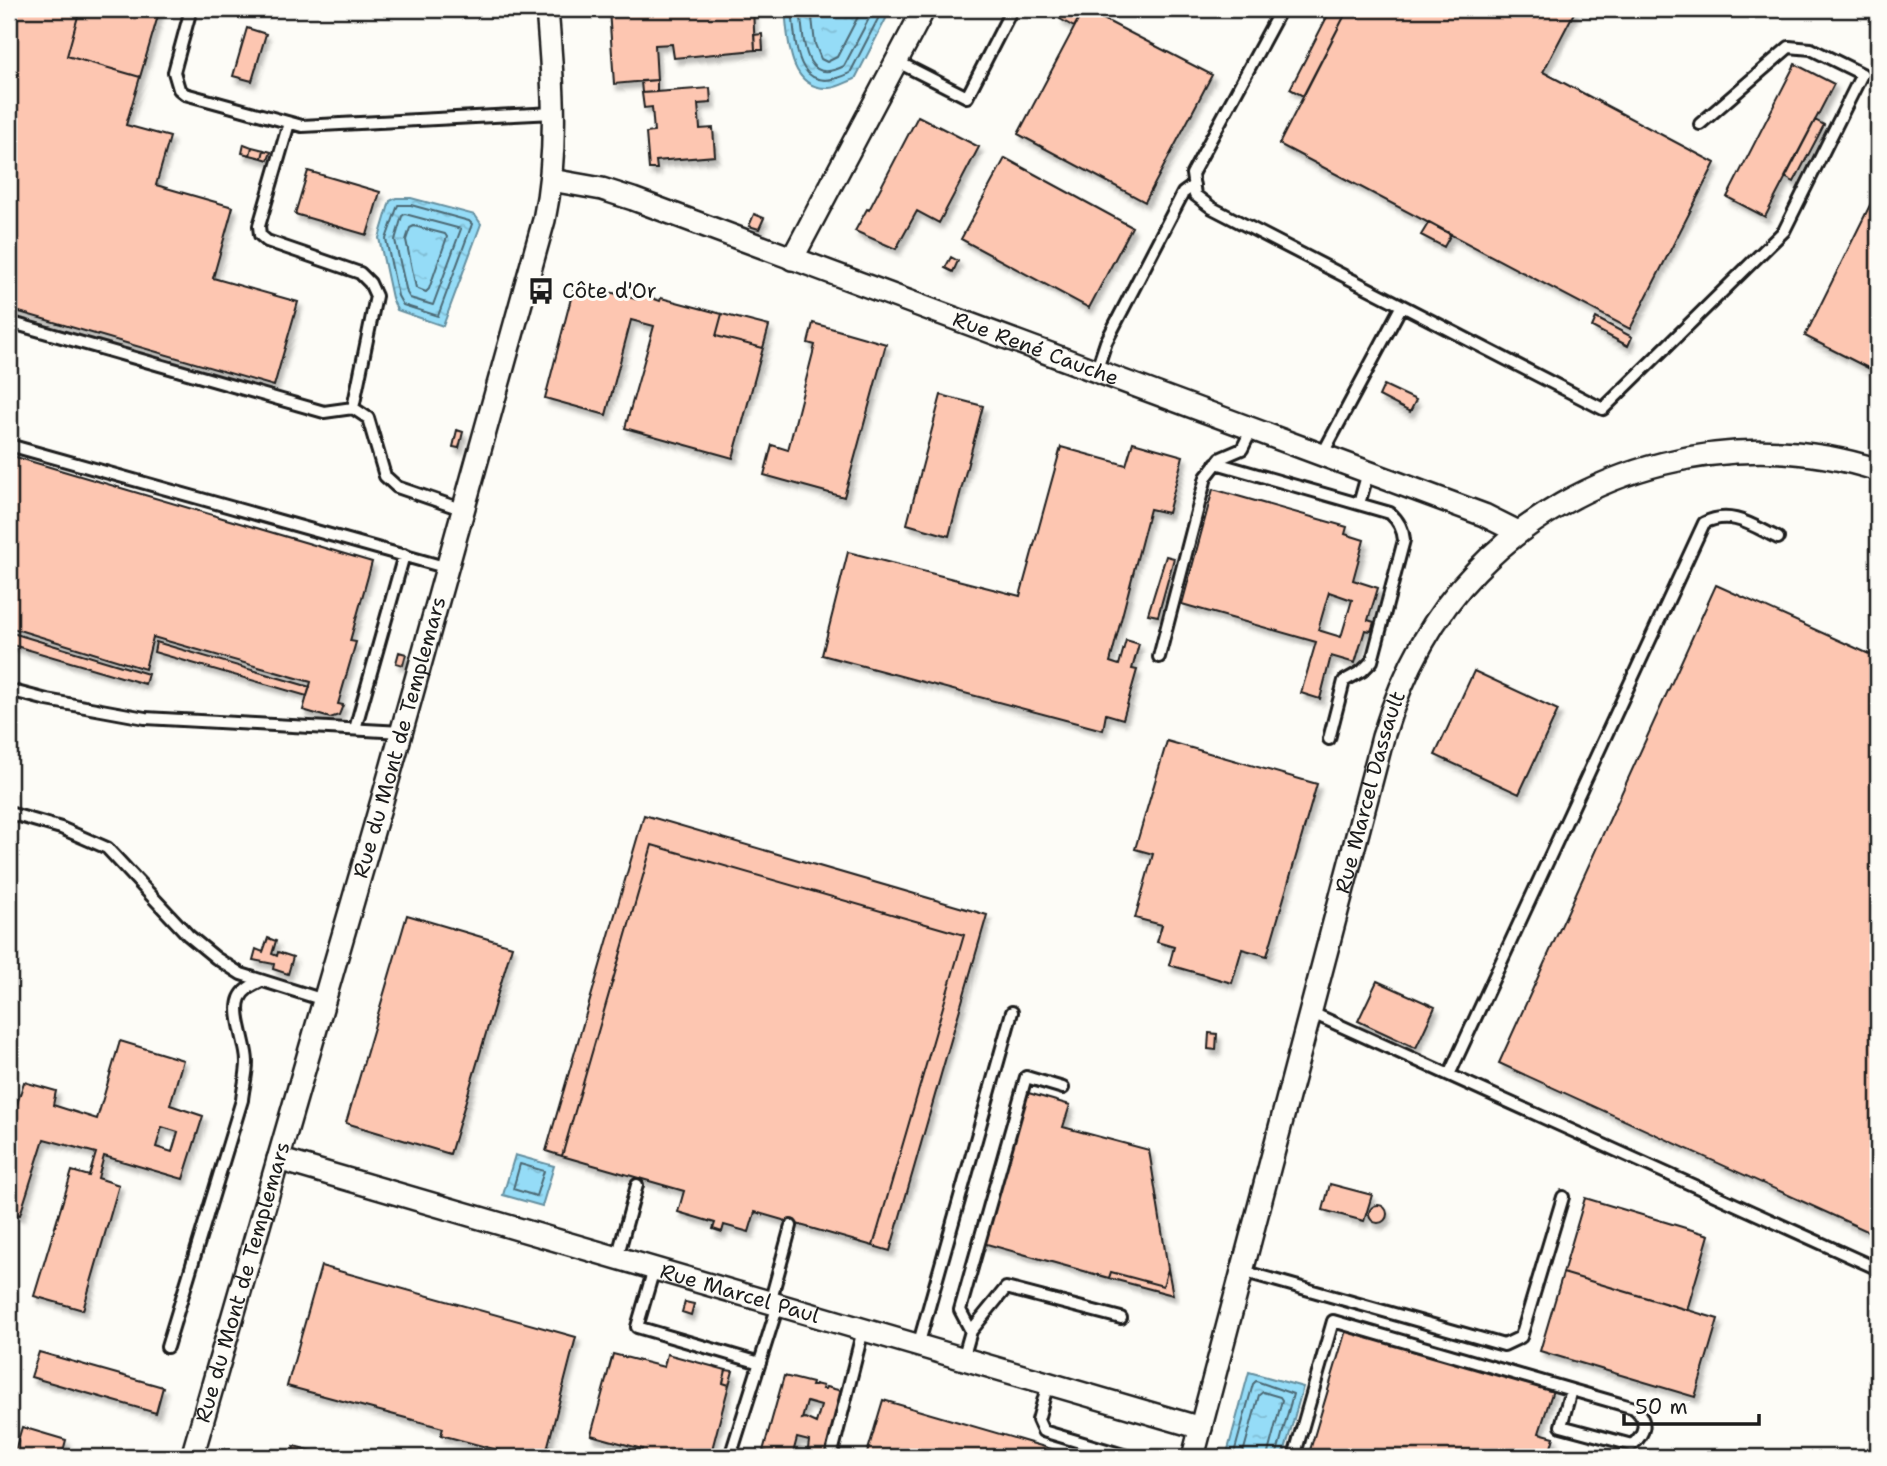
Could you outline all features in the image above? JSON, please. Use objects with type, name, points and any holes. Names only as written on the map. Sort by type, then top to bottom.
[{"type":"street","name":"Rue du Mont de Templemars","points":[[192,1457],[449,568],[523,288],[544,220],[551,180],[554,113],[547,9]]},
{"type":"street","points":[[792,260],[924,9]]},
{"type":"street","name":"Rue René Cauche","points":[[551,180],[602,189],[633,199],[1484,515],[1518,532]]},
{"type":"street","name":"Rue Marcel Dassault","points":[[1193,1457],[1383,737],[1404,678],[1428,633],[1475,571],[1518,532],[1555,507],[1591,489],[1655,466],[1699,456],[1743,451],[1836,458],[1878,470]]},
{"type":"street","name":"Rue Marcel Paul","points":[[278,1159],[1201,1428]]},
{"type":"lane","points":[[191,9],[174,72],[179,89],[185,94],[302,126],[554,113]]},
{"type":"lane","points":[[896,61],[967,97],[1012,9]]},
{"type":"lane","points":[[1281,9],[1192,174],[1195,195],[1212,208],[1602,409],[1784,231],[1862,74],[1811,50],[1789,47],[1700,124]]},
{"type":"lane","points":[[289,122],[259,226],[260,235],[267,241],[360,273],[370,283],[376,296],[353,408]]},
{"type":"lane","points":[[1096,372],[1106,342],[1183,193],[1194,185]]},
{"type":"lane","points":[[1322,455],[1401,307]]},
{"type":"lane","points":[[9,322],[324,412],[353,408],[368,418],[385,476],[397,487],[465,510]]},
{"type":"lane","points":[[1158,657],[1206,477],[1227,454],[1242,449],[1252,429]]},
{"type":"lane","points":[[9,445],[449,568]]},
{"type":"lane","points":[[1216,463],[1390,513],[1400,525],[1404,540],[1372,661],[1362,671],[1344,681],[1329,739]]},
{"type":"lane","points":[[1359,504],[1368,472]]},
{"type":"lane","points":[[1449,1075],[1704,523],[1716,516],[1733,516],[1778,538]]},
{"type":"lane","points":[[355,729],[404,555]]},
{"type":"lane","points":[[9,690],[47,700],[145,718],[402,732]]},
{"type":"lane","points":[[9,813],[61,828],[107,848],[188,935],[241,974],[324,1000]]},
{"type":"lane","points":[[167,1347],[242,1100],[247,1063],[245,1038],[239,1017],[240,997],[249,987],[261,981]]},
{"type":"lane","points":[[918,1346],[1012,1012]]},
{"type":"lane","points":[[1310,1012],[1878,1269]]},
{"type":"lane","points":[[971,1331],[960,1310],[1026,1077],[1063,1088]]},
{"type":"lane","points":[[617,1258],[637,1185]]},
{"type":"lane","points":[[1242,1271],[1504,1345],[1521,1337],[1563,1197]]},
{"type":"lane","points":[[730,1457],[760,1363],[791,1226]]},
{"type":"lane","points":[[654,1269],[637,1327],[760,1363]]},
{"type":"lane","points":[[963,1359],[971,1331],[1006,1288],[1121,1318]]},
{"type":"lane","points":[[1294,1457],[1333,1321],[1634,1408],[1641,1415],[1641,1437],[1632,1446],[1561,1426],[1571,1390]]},
{"type":"lane","points":[[831,1457],[863,1330]]},
{"type":"lane","points":[[1048,1383],[1038,1420],[1043,1432],[1130,1457]]},
{"type":"water","points":[[785,9],[891,9],[855,79],[829,88],[805,81],[798,72],[789,47]]},
{"type":"water","points":[[396,198],[411,198],[475,215],[481,224],[443,326],[397,310],[392,298],[379,238],[390,201]]},
{"type":"water","points":[[515,1155],[554,1166],[542,1206],[503,1195]]},
{"type":"water","points":[[1249,1372],[1303,1387],[1283,1457],[1226,1457]]},
{"type":"building","points":[[9,9],[80,9],[67,56],[140,77],[126,125],[170,137],[156,185],[233,207],[213,278],[298,302],[274,386],[9,309]]},
{"type":"building","points":[[80,9],[160,9],[140,77],[67,56]]},
{"type":"building","points":[[609,9],[753,9],[755,50],[674,58],[672,44],[655,45],[657,80],[614,84]]},
{"type":"building","points":[[1066,9],[1084,9],[1074,27],[1060,19]]},
{"type":"building","points":[[1084,9],[1212,75],[1145,202],[1018,134]]},
{"type":"building","points":[[1331,9],[1348,9],[1303,96],[1290,89]]},
{"type":"building","points":[[1348,9],[1576,9],[1543,72],[1715,163],[1630,329],[1279,144]]},
{"type":"building","points":[[247,28],[266,34],[252,81],[233,76]]},
{"type":"building","points":[[762,34],[763,50],[755,50],[754,35]]},
{"type":"building","points":[[1795,64],[1834,84],[1765,217],[1727,197]]},
{"type":"building","points":[[657,80],[657,92],[642,93],[641,81]]},
{"type":"building","points":[[710,88],[711,103],[698,104],[700,129],[713,128],[715,156],[656,161],[657,169],[649,169],[646,133],[654,132],[652,107],[644,108],[642,93]]},
{"type":"building","points":[[918,116],[979,147],[939,223],[917,211],[896,249],[855,231],[867,209],[869,210]]},
{"type":"building","points":[[1815,120],[1824,125],[1794,182],[1785,177]]},
{"type":"building","points":[[244,144],[252,147],[250,155],[242,153]]},
{"type":"building","points":[[252,147],[264,150],[262,158],[250,155]]},
{"type":"building","points":[[264,150],[271,152],[268,160],[262,158]]},
{"type":"building","points":[[1005,158],[1132,227],[1089,308],[961,239]]},
{"type":"building","points":[[308,171],[380,192],[367,235],[295,214]]},
{"type":"building","points":[[1878,189],[1878,373],[1805,336]]},
{"type":"building","points":[[754,214],[764,218],[759,229],[749,226]]},
{"type":"building","points":[[1429,222],[1451,234],[1444,247],[1421,235]]},
{"type":"building","points":[[951,257],[958,261],[953,272],[945,268]]},
{"type":"building","points":[[575,283],[636,299],[648,293],[660,301],[661,298],[722,314],[716,336],[763,348],[733,458],[625,428],[654,326],[631,320],[606,415],[545,398]]},
{"type":"building","points":[[722,314],[769,326],[763,348],[716,336]]},
{"type":"building","points":[[1596,318],[1632,337],[1628,346],[1592,327]]},
{"type":"building","points":[[813,323],[886,344],[844,497],[764,475],[772,445],[788,450],[815,345],[808,343]]},
{"type":"building","points":[[1384,385],[1416,400],[1410,412],[1379,396]]},
{"type":"building","points":[[941,395],[983,406],[949,536],[907,524]]},
{"type":"building","points":[[457,430],[463,432],[459,448],[453,447]]},
{"type":"building","points":[[1133,442],[1183,456],[1168,513],[1150,509],[1110,662],[1119,665],[1126,640],[1139,644],[1132,669],[1137,670],[1123,719],[1106,714],[1103,730],[822,655],[848,552],[1020,596],[1061,447],[1126,465]]},
{"type":"building","points":[[9,455],[372,562],[350,641],[356,642],[338,704],[343,705],[339,715],[330,718],[303,710],[311,682],[153,637],[145,669],[9,627]]},
{"type":"building","points":[[1213,489],[1347,527],[1345,534],[1364,540],[1353,580],[1378,588],[1368,620],[1374,622],[1371,631],[1365,630],[1355,663],[1331,656],[1320,699],[1301,693],[1316,642],[1182,604]],"holes":[[[1329,592],[1352,600],[1341,637],[1318,630]]]},
{"type":"building","points":[[1166,556],[1174,558],[1158,616],[1148,614]]},
{"type":"building","points":[[1716,585],[1878,658],[1878,1236],[1499,1063]]},
{"type":"building","points":[[9,632],[148,674],[145,684],[9,644]]},
{"type":"building","points":[[156,642],[310,687],[307,696],[154,652]]},
{"type":"building","points":[[399,652],[406,654],[403,665],[396,663]]},
{"type":"building","points":[[1474,671],[1558,710],[1519,794],[1435,755]]},
{"type":"building","points":[[1167,741],[1317,784],[1267,956],[1242,949],[1232,983],[1169,965],[1174,947],[1157,942],[1162,925],[1135,918],[1153,854],[1135,849]]},
{"type":"building","points":[[644,815],[987,915],[890,1251],[873,1246],[964,935],[652,845],[562,1156],[546,1151]]},
{"type":"building","points":[[652,845],[964,935],[873,1246],[755,1212],[749,1232],[724,1225],[722,1232],[713,1229],[715,1223],[678,1212],[684,1191],[562,1156]]},
{"type":"building","points":[[407,915],[512,946],[450,1154],[346,1123]]},
{"type":"building","points":[[268,938],[276,941],[272,954],[277,956],[278,952],[293,957],[288,974],[273,969],[274,964],[253,960],[256,949],[263,952]]},
{"type":"building","points":[[1377,981],[1435,1007],[1416,1048],[1358,1021]]},
{"type":"building","points":[[1209,1033],[1217,1034],[1216,1050],[1208,1049]]},
{"type":"building","points":[[120,1041],[183,1060],[170,1105],[203,1116],[183,1179],[104,1156],[98,1178],[119,1185],[83,1310],[34,1296],[72,1171],[89,1176],[96,1153],[44,1139],[20,1215],[9,1212],[9,1134],[15,1114],[9,1112],[9,1101],[17,1104],[24,1082],[56,1091],[53,1105],[97,1119]],"holes":[[[162,1127],[178,1132],[172,1152],[156,1147]]]},
{"type":"building","points":[[1025,1092],[1070,1105],[1063,1127],[1149,1150],[1168,1269],[1163,1286],[1111,1272],[1109,1278],[983,1243]]},
{"type":"building","points":[[1330,1184],[1372,1195],[1364,1221],[1323,1210]]},
{"type":"building","points":[[1585,1198],[1709,1235],[1687,1310],[1563,1273]]},
{"type":"building","points":[[1378,1205],[1386,1210],[1387,1214],[1382,1222],[1378,1223],[1370,1218],[1369,1214],[1374,1206]]},
{"type":"building","points":[[321,1266],[576,1337],[545,1457],[524,1457],[441,1435],[443,1428],[287,1386]]},
{"type":"building","points":[[1168,1269],[1173,1295],[1109,1278],[1111,1272],[1163,1286]]},
{"type":"building","points":[[1563,1273],[1718,1319],[1695,1397],[1540,1351]]},
{"type":"building","points":[[685,1302],[694,1304],[691,1315],[682,1312]]},
{"type":"building","points":[[1346,1330],[1553,1390],[1539,1433],[1554,1437],[1550,1451],[1571,1457],[1308,1457]]},
{"type":"building","points":[[39,1352],[163,1387],[156,1413],[31,1377]]},
{"type":"building","points":[[613,1354],[664,1367],[667,1354],[726,1370],[723,1383],[729,1385],[710,1457],[639,1457],[642,1449],[591,1435]]},
{"type":"building","points":[[726,1370],[733,1371],[729,1385],[723,1383]]},
{"type":"building","points":[[784,1376],[812,1383],[811,1386],[823,1386],[822,1389],[826,1387],[842,1391],[825,1457],[807,1457],[809,1441],[797,1438],[792,1457],[763,1451]],"holes":[[[807,1402],[821,1406],[816,1423],[802,1419]]]},
{"type":"building","points":[[883,1400],[1079,1457],[866,1457]]},
{"type":"building","points":[[22,1427],[66,1440],[63,1451],[85,1457],[13,1457]]},
{"type":"building","points":[[294,1446],[335,1457],[292,1457]]},
{"type":"building","points":[[252,1451],[277,1457],[250,1457]]},
{"type":"place","name":"Côte d'Or","points":[[541,291]]}]
